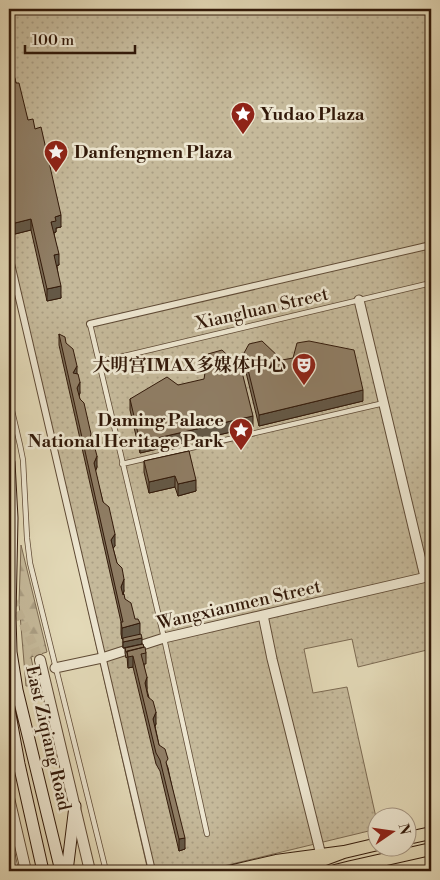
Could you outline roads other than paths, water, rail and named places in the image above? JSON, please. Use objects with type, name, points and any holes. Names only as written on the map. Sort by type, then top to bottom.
[{"type":"main road","name":"East Ziqiang Road","points":[[9,462],[12,518],[11,652],[18,690],[61,871]]},
{"type":"main road","name":"East Ziqiang Road","points":[[9,709],[19,764],[43,871]]},
{"type":"main road","points":[[66,871],[75,806]]},
{"type":"main road","points":[[418,835],[431,832]]},
{"type":"main road","points":[[233,871],[276,861],[344,852],[368,846]]},
{"type":"main road","points":[[337,871],[431,849]]},
{"type":"main road","points":[[293,871],[344,852]]},
{"type":"street","points":[[90,324],[431,245]]},
{"type":"street","points":[[9,255],[152,871]]},
{"type":"street","points":[[359,300],[428,576]]},
{"type":"street","name":"Wangxianmen Street","points":[[55,668],[102,658],[164,638],[428,576]]},
{"type":"street","points":[[263,615],[272,659],[321,855]]},
{"type":"street","points":[[40,660],[90,871]]},
{"type":"street","points":[[9,798],[26,871]]},
{"type":"lane","name":"Xiangluan Street","points":[[99,362],[431,283]]},
{"type":"lane","points":[[90,324],[164,638],[207,834]]},
{"type":"lane","points":[[9,398],[23,460],[30,563],[106,871]]},
{"type":"lane","points":[[122,464],[384,403]]},
{"type":"lane","points":[[9,838],[16,871]]},
{"type":"tunnel","points":[[12,599],[40,660]]},
{"type":"place","name":"Yudao Plaza","points":[[243,135]]},
{"type":"place","name":"Danfengmen Plaza","points":[[56,173]]},
{"type":"place","name":"大明宫IMAX多媒体中心","points":[[304,386]]},
{"type":"place","name":"Daming Palace National Heritage Park","points":[[241,451]]}]
